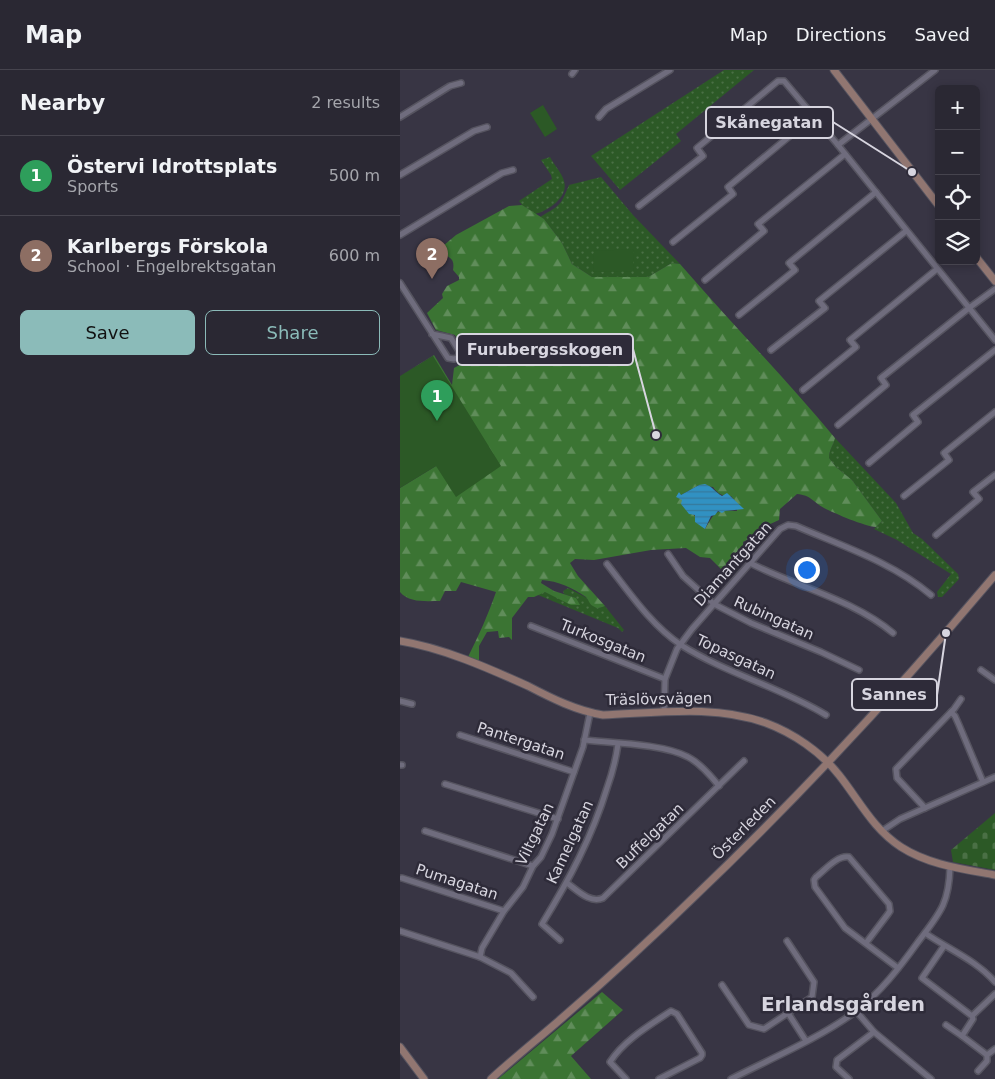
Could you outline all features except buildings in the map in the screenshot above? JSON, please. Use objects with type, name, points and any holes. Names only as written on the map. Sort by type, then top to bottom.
[{"type":"street","points":[[599,117],[606,109],[670,70]]},
{"type":"street","points":[[834,70],[935,201]]},
{"type":"street","points":[[838,144],[935,70]]},
{"type":"street","points":[[639,206],[703,156],[697,148],[778,82],[784,81],[838,144],[995,340]]},
{"type":"street","points":[[400,117],[450,86],[461,83]]},
{"type":"street","points":[[673,242],[734,194],[728,186],[814,116]]},
{"type":"street","points":[[400,176],[474,131],[487,127]]},
{"type":"street","points":[[705,280],[764,231],[758,224],[845,154]]},
{"type":"street","points":[[400,235],[502,173],[513,170]]},
{"type":"street","points":[[739,315],[794,270],[789,263],[876,192]]},
{"type":"street","points":[[772,350],[825,308],[819,301],[906,230]]},
{"type":"street","points":[[980,262],[995,281]]},
{"type":"street","points":[[803,390],[856,347],[850,340],[937,269]]},
{"type":"street","points":[[400,282],[432,334],[448,358],[454,360],[459,357],[459,351],[451,338],[432,334]]},
{"type":"street","points":[[838,425],[886,385],[881,378],[968,308],[995,289]]},
{"type":"street","points":[[869,463],[918,422],[913,416],[995,350]]},
{"type":"street","points":[[904,496],[949,460],[944,453],[995,412]]},
{"type":"street","points":[[936,535],[979,499],[973,492],[995,475]]},
{"type":"street","name":"Diamantgatan","points":[[664,712],[665,679],[681,644],[750,562],[784,526],[791,525],[872,558],[886,565],[931,595]]},
{"type":"street","name":"Rubingatan","points":[[668,554],[683,576],[714,604],[738,617],[859,670]]},
{"type":"street","points":[[750,562],[771,573],[852,607],[893,633]]},
{"type":"street","name":"Topasgatan","points":[[607,564],[635,600],[659,626],[681,644],[715,664],[797,698],[826,715]]},
{"type":"street","name":"Österleden","points":[[491,1079],[652,937],[745,847],[828,763],[927,655],[995,575]]},
{"type":"street","name":"Turkosgatan","points":[[532,626],[665,679]]},
{"type":"street","name":"Träslövsvägen","points":[[400,640],[428,646],[491,670],[590,713],[604,715],[714,712],[764,722],[797,738],[828,763],[840,775],[865,812],[882,831],[901,847],[918,856],[950,867],[995,875]]},
{"type":"street","points":[[981,670],[995,680]]},
{"type":"street","points":[[925,808],[897,778],[896,769],[951,712],[961,699]]},
{"type":"street","points":[[400,701],[412,704]]},
{"type":"street","points":[[951,712],[955,716],[983,782]]},
{"type":"street","name":"Viltgatan","points":[[480,957],[482,948],[504,911],[523,887],[533,866],[541,856],[558,819],[584,740],[590,713]]},
{"type":"street","name":"Pantergatan","points":[[460,735],[574,772]]},
{"type":"street","points":[[584,740],[664,748],[676,751],[688,756],[697,763],[719,786]]},
{"type":"street","name":"Kamelgatan","points":[[560,940],[542,924],[567,883],[598,817],[609,783],[618,744]]},
{"type":"street","name":"Buffelgatan","points":[[567,883],[591,899],[599,900],[603,898],[744,761]]},
{"type":"street","points":[[882,831],[900,819],[995,777]]},
{"type":"street","points":[[444,784],[558,819]]},
{"type":"street","points":[[425,831],[533,866]]},
{"type":"street","points":[[866,943],[890,911],[890,904],[849,857],[840,857],[816,877],[814,884],[841,924],[898,968]]},
{"type":"street","points":[[731,1079],[806,1041],[856,1011],[880,989],[925,933],[945,904],[950,883],[950,867]]},
{"type":"street","name":"Pumagatan","points":[[402,878],[504,911]]},
{"type":"street","points":[[400,932],[480,957],[511,973],[533,997]]},
{"type":"street","points":[[925,933],[944,946],[958,952],[995,982]]},
{"type":"street","points":[[722,985],[749,1025],[764,1029],[812,997],[814,982],[787,941]]},
{"type":"street","points":[[944,946],[924,974],[923,979],[972,1016]]},
{"type":"street","points":[[962,1036],[973,1019],[972,1016],[995,994]]},
{"type":"street","points":[[626,1079],[610,1062],[615,1055],[646,1027],[671,1011],[677,1014],[702,1055],[700,1058],[659,1079]]},
{"type":"street","points":[[856,1011],[874,1032],[907,1057],[931,1079]]},
{"type":"street","points":[[788,1013],[806,1041]]},
{"type":"street","points":[[946,1025],[987,1055]]},
{"type":"street","points":[[849,1079],[836,1067],[836,1060],[874,1032]]},
{"type":"street","points":[[400,1049],[423,1079]]},
{"type":"street","points":[[987,1055],[995,1049]]},
{"type":"street","points":[[978,1071],[987,1061],[987,1055]]},
{"type":"green space","points":[[724,70],[754,70],[676,134],[681,141],[620,190],[591,156]]},
{"type":"green space","points":[[543,105],[557,129],[545,137],[530,113]]},
{"type":"green space","points":[[550,157],[563,178],[565,187],[556,202],[546,210],[535,214],[519,201],[552,179],[541,160]]},
{"type":"green space","points":[[601,177],[633,215],[680,264],[672,263],[648,277],[592,277],[572,264],[562,243],[544,219],[540,217],[559,205],[569,185]]},
{"type":"green space","points":[[522,205],[544,219],[562,243],[572,264],[592,277],[648,277],[672,263],[680,264],[835,438],[829,458],[836,467],[852,480],[882,521],[876,527],[864,524],[824,508],[806,496],[797,494],[780,509],[779,520],[768,525],[764,524],[743,542],[744,556],[736,572],[729,568],[723,571],[710,558],[700,557],[686,548],[651,550],[594,560],[575,559],[570,563],[578,576],[605,606],[596,608],[586,597],[571,588],[560,583],[542,580],[541,583],[554,591],[576,598],[580,605],[571,605],[545,592],[534,597],[528,597],[512,618],[512,640],[509,637],[499,638],[498,631],[487,632],[479,646],[479,660],[468,657],[496,592],[461,582],[456,591],[445,591],[440,601],[413,600],[400,592],[400,488],[436,466],[433,356],[400,376],[434,355],[452,385],[454,368],[465,362],[467,354],[455,335],[436,330],[427,313],[443,298],[442,294],[447,286],[459,280],[459,277],[453,270],[453,261],[442,252],[443,246],[456,235],[509,206]],"holes":[[[699,485],[713,487],[721,494],[731,496],[736,502],[737,511],[716,513],[705,529],[682,500],[681,495]]]},
{"type":"green space","points":[[634,249],[633,271],[593,272],[594,251]]},
{"type":"green space","points":[[433,356],[501,466],[456,497],[436,466],[400,488],[400,376]]},
{"type":"green space","points":[[835,438],[896,503],[913,533],[922,539],[958,574],[959,579],[942,597],[938,597],[937,592],[951,574],[897,540],[874,529],[882,521],[852,480],[836,467],[829,458]]},
{"type":"green space","points":[[568,588],[587,598],[591,604],[599,608],[605,606],[624,630],[622,632],[618,628],[538,595],[539,592],[545,592],[558,597],[576,598],[564,594],[563,591]]},
{"type":"green space","points":[[995,813],[995,870],[953,862],[951,850]]},
{"type":"green space","points":[[602,992],[623,1010],[571,1056],[591,1079],[498,1079]]},
{"type":"water","points":[[705,484],[722,496],[727,493],[744,509],[722,513],[718,511],[715,515],[711,516],[705,529],[695,522],[695,515],[689,514],[681,504],[682,500],[676,497],[679,492],[681,495],[699,485]]},
{"type":"place","name":"Skånegatan","points":[[912,172]]},
{"type":"place","name":"Karlbergs Förskola","points":[[432,279]]},
{"type":"place","name":"Östervi Idrottsplats","points":[[437,421]]},
{"type":"place","name":"Furubergsskogen","points":[[656,435]]},
{"type":"place","name":"Sannes","points":[[946,633]]},
{"type":"district","name":"Erlandsgården","points":[[843,1004]]}]
